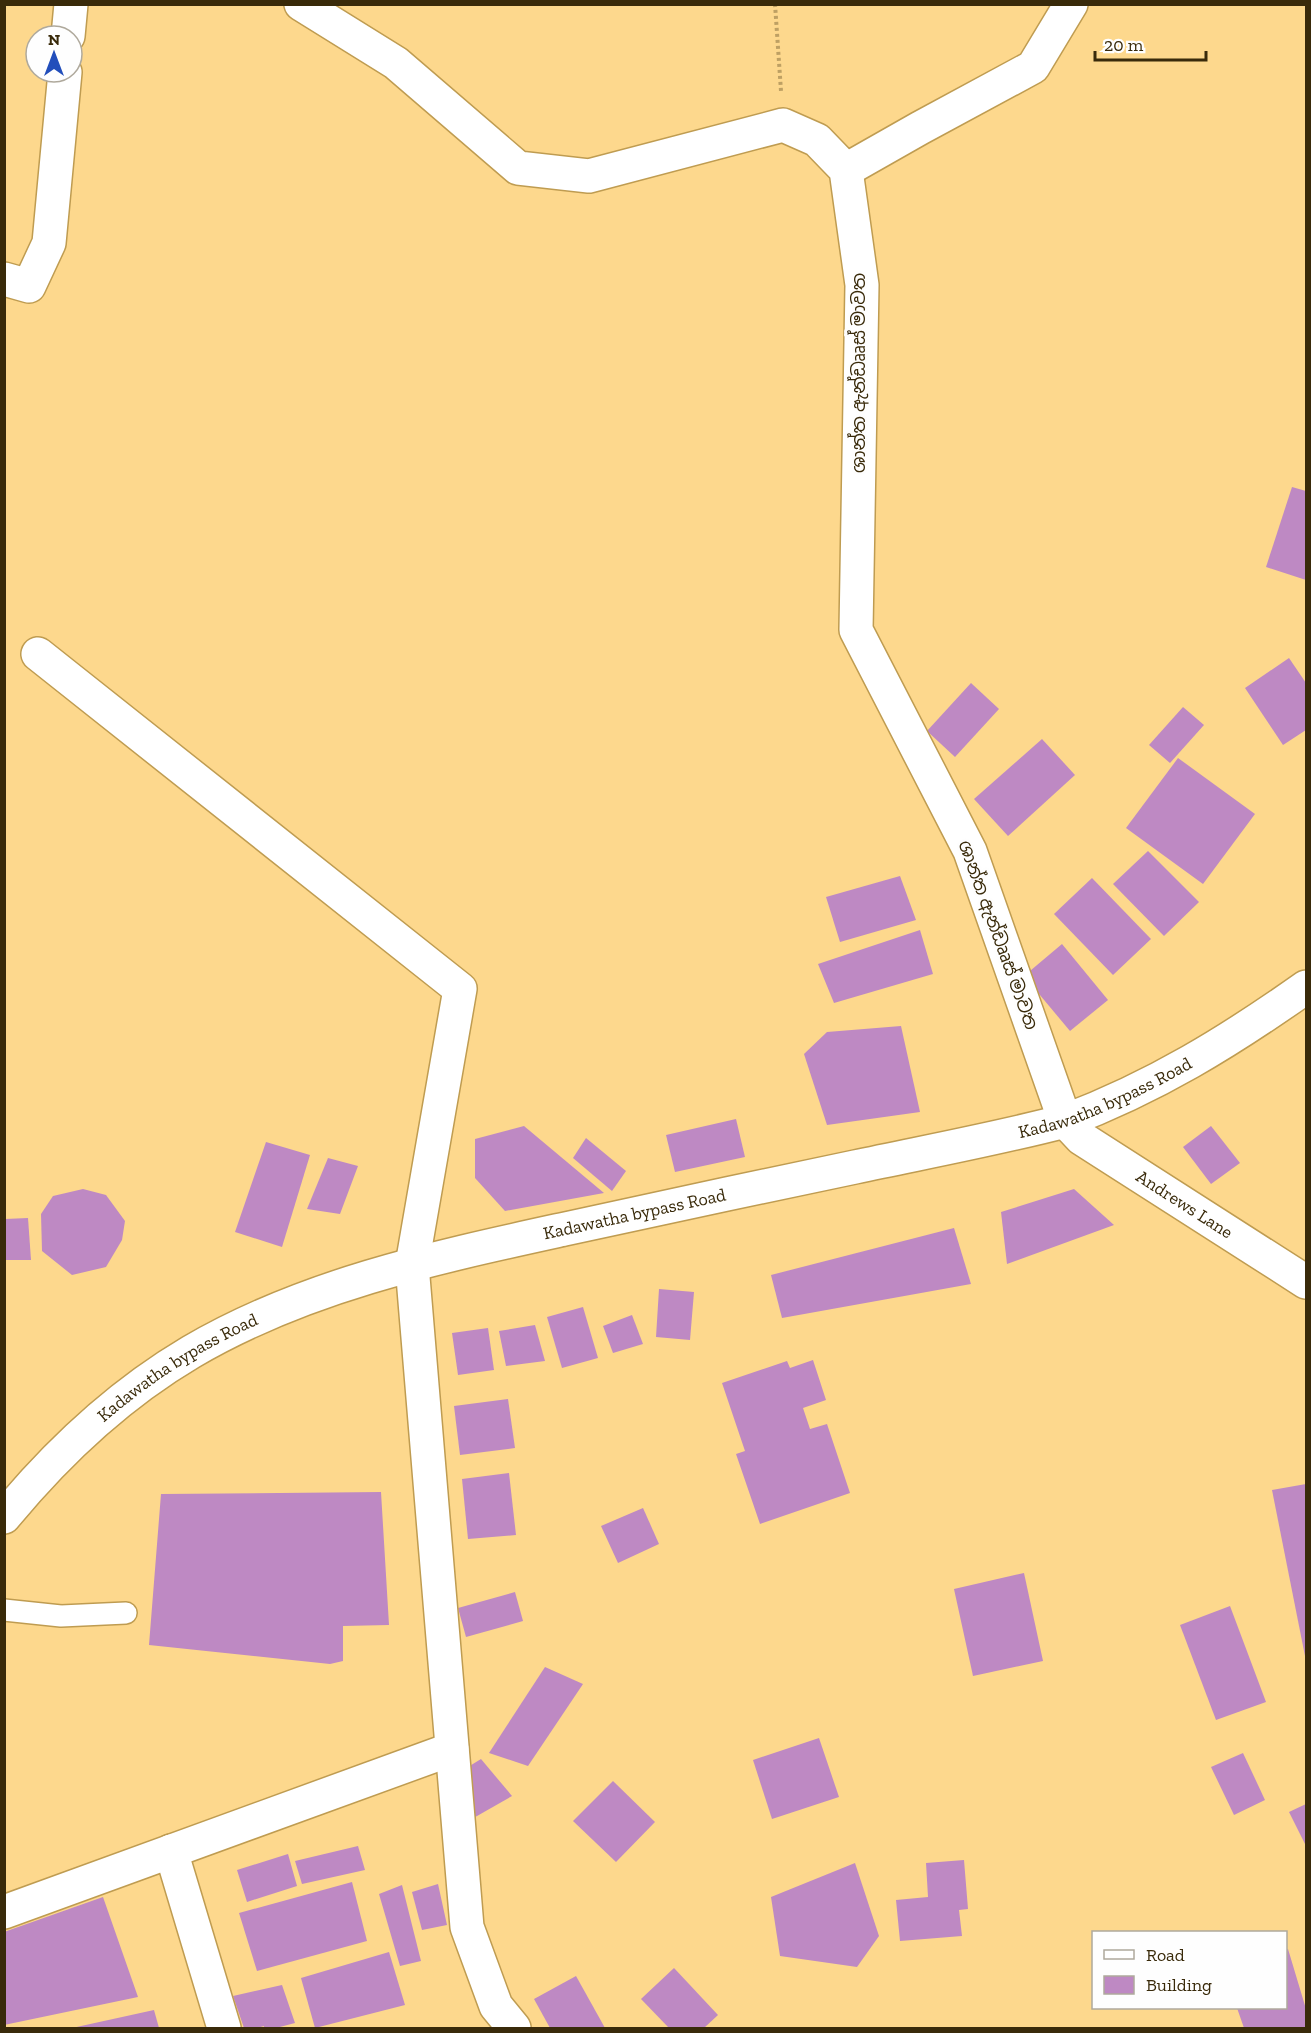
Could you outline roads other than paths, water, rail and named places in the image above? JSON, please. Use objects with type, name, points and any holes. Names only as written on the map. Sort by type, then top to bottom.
[{"type":"street","points":[[69,24],[71,4]]},
{"type":"street","points":[[301,4],[396,63],[518,168],[590,176],[783,125],[817,140],[846,170],[1033,67],[1071,4]]},
{"type":"street","points":[[4,279],[29,286],[49,243],[63,84]]},
{"type":"street","name":"ශාන්ත ඇන්ඩෘෘස් මාවත","points":[[846,170],[862,285],[856,630],[969,851],[1065,1121]]},
{"type":"street","points":[[38,654],[460,989],[412,1265],[467,1927],[496,2006],[514,2028]]},
{"type":"street","name":"Kadawatha bypass Road","points":[[4,1517],[97,1420],[142,1385],[191,1352],[296,1302],[349,1283],[412,1265],[620,1217],[1065,1121],[1118,1100],[1206,1055],[1306,987]]},
{"type":"street","name":"Andrews Lane","points":[[1065,1121],[1081,1138],[1306,1282]]},
{"type":"street","points":[[4,1912],[452,1749]]},
{"type":"street","points":[[171,1851],[224,2028]]},
{"type":"lane","points":[[4,1610],[61,1616],[126,1613]]}]
